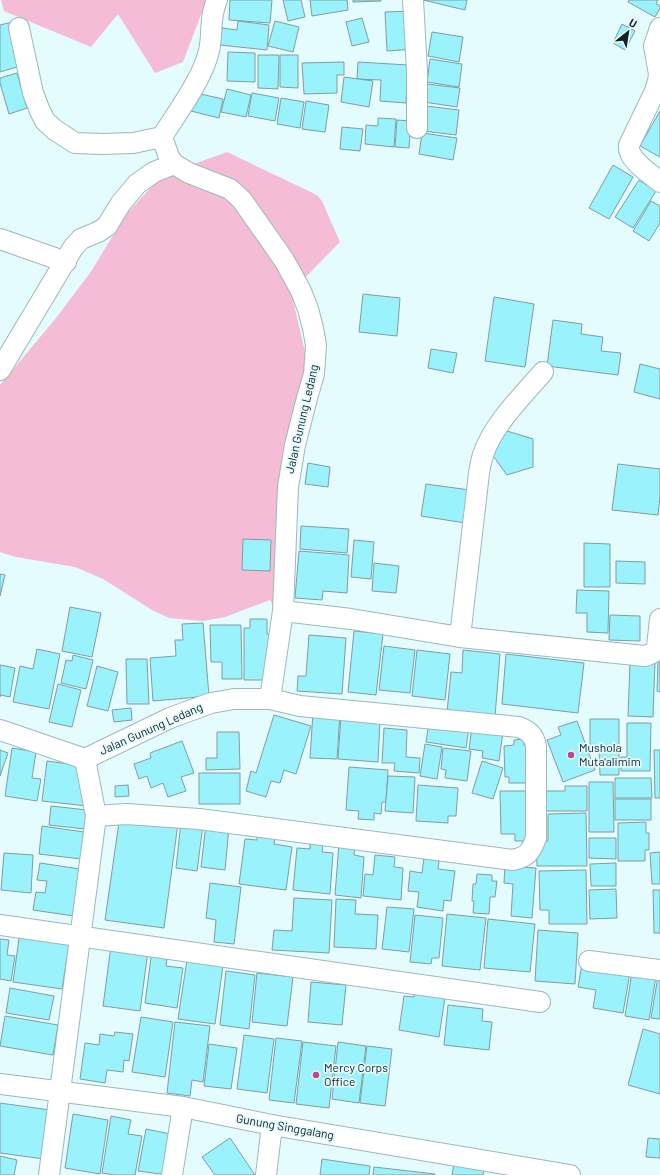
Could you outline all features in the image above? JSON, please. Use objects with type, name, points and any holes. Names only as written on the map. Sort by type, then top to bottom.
[{"type":"street","points":[[19,28],[33,93],[43,116],[55,130],[75,143],[133,143],[162,137],[196,80],[209,50],[212,16],[218,0]]},
{"type":"street","points":[[413,0],[417,71],[417,128]]},
{"type":"street","points":[[660,28],[654,46],[659,74],[658,80],[655,91],[628,150],[632,158],[660,182]]},
{"type":"street","points":[[0,370],[8,339],[66,262],[73,248],[81,239],[98,232],[107,226],[137,184],[154,172],[174,164],[169,157],[162,137]]},
{"type":"street","name":"Jalan Gunung Ledang","points":[[0,730],[85,759],[170,718],[211,703],[234,699],[270,700],[283,611],[288,487],[295,445],[306,398],[314,374],[316,345],[308,309],[301,291],[284,260],[242,200],[230,189],[189,173],[174,164]]},
{"type":"street","points":[[0,239],[66,262]]},
{"type":"street","points":[[460,637],[479,473],[483,454],[500,424],[543,372]]},
{"type":"street","points":[[283,611],[351,619],[460,637],[645,656],[652,654],[658,647],[660,619]]},
{"type":"street","points":[[96,816],[126,814],[200,819],[513,860],[522,858],[533,846],[536,838],[536,746],[535,739],[528,730],[519,727],[300,706],[270,700]]},
{"type":"street","points":[[49,1175],[96,816],[85,759]]},
{"type":"street","points":[[0,925],[540,1002]]},
{"type":"street","points":[[589,961],[660,970]]},
{"type":"street","name":"Gunung Singgalang","points":[[0,1084],[183,1108],[272,1125],[570,1175]]},
{"type":"street","points":[[172,1175],[183,1108]]},
{"type":"street","points":[[266,1175],[272,1125]]},
{"type":"shaded area","points":[[1,0],[210,0],[205,4],[183,62],[155,73],[118,14],[91,47],[4,11]]},
{"type":"shaded area","points":[[227,152],[317,195],[322,201],[340,242],[291,292],[308,365],[279,616],[270,600],[225,617],[203,621],[169,618],[152,610],[103,579],[75,567],[16,557],[0,552],[0,385],[56,318],[90,273],[127,213],[163,175]]},
{"type":"building","points":[[230,0],[272,0],[270,23],[229,20]]},
{"type":"building","points":[[283,0],[301,0],[305,17],[288,21]]},
{"type":"building","points":[[310,0],[347,0],[348,10],[312,16]]},
{"type":"building","points":[[353,0],[381,0],[381,1],[353,2]]},
{"type":"building","points":[[423,0],[467,0],[465,10]]},
{"type":"building","points":[[629,0],[658,0],[656,4],[660,6],[660,8],[655,17],[628,2]]},
{"type":"building","points":[[412,11],[414,49],[387,51],[385,12]]},
{"type":"building","points":[[362,18],[369,42],[352,46],[346,22]]},
{"type":"building","points":[[238,21],[269,25],[267,50],[220,45],[222,28],[237,30]]},
{"type":"building","points":[[275,21],[299,27],[293,52],[268,46]]},
{"type":"building","points":[[12,22],[24,65],[0,72],[0,25]]},
{"type":"building","points":[[622,24],[635,31],[625,50],[613,43]]},
{"type":"building","points":[[432,32],[463,37],[459,62],[428,56]]},
{"type":"building","points":[[228,52],[255,53],[255,82],[227,81]]},
{"type":"building","points":[[258,55],[279,55],[278,89],[258,88]]},
{"type":"building","points":[[280,55],[298,55],[298,88],[280,87]]},
{"type":"building","points":[[430,59],[462,64],[459,87],[427,82]]},
{"type":"building","points":[[344,62],[344,75],[337,75],[337,93],[304,94],[302,63]]},
{"type":"building","points":[[358,62],[408,65],[406,103],[380,101],[381,80],[357,79]]},
{"type":"building","points":[[17,73],[27,108],[9,114],[0,83],[0,78]]},
{"type":"building","points":[[344,77],[373,81],[369,107],[341,102]]},
{"type":"building","points":[[427,84],[460,88],[457,107],[424,102]]},
{"type":"building","points":[[227,89],[251,95],[246,117],[221,112]]},
{"type":"building","points":[[196,93],[223,99],[219,118],[191,111]]},
{"type":"building","points":[[252,93],[279,98],[275,121],[248,116]]},
{"type":"building","points":[[281,98],[304,102],[300,128],[277,124]]},
{"type":"building","points":[[306,101],[329,105],[325,132],[302,129]]},
{"type":"building","points":[[426,106],[459,110],[456,135],[423,131]]},
{"type":"building","points":[[660,111],[660,157],[640,146]]},
{"type":"building","points":[[378,118],[396,119],[394,147],[365,144],[366,125],[378,126]]},
{"type":"building","points":[[397,120],[411,121],[409,148],[395,147]]},
{"type":"building","points":[[342,127],[363,129],[360,151],[340,149]]},
{"type":"building","points":[[422,133],[457,138],[453,160],[419,154]]},
{"type":"building","points":[[613,165],[633,177],[609,219],[589,208]]},
{"type":"building","points":[[639,180],[656,191],[633,228],[615,217]]},
{"type":"building","points":[[651,201],[660,206],[660,223],[649,241],[633,231]]},
{"type":"building","points":[[363,294],[400,298],[397,336],[359,332]]},
{"type":"building","points":[[494,297],[534,304],[525,367],[485,361]]},
{"type":"building","points":[[553,320],[582,324],[581,334],[603,337],[601,351],[621,353],[618,375],[547,366]]},
{"type":"building","points":[[431,349],[457,353],[453,373],[428,368]]},
{"type":"building","points":[[640,364],[660,369],[660,399],[634,392]]},
{"type":"building","points":[[507,431],[533,439],[533,467],[507,475],[491,453]]},
{"type":"building","points":[[308,463],[330,467],[328,487],[305,484]]},
{"type":"building","points":[[618,464],[660,469],[660,497],[658,515],[612,510]]},
{"type":"building","points":[[426,484],[470,490],[465,523],[421,516]]},
{"type":"building","points":[[301,526],[349,529],[347,553],[300,549]]},
{"type":"building","points":[[243,539],[271,540],[270,571],[242,570]]},
{"type":"building","points":[[354,540],[374,542],[371,579],[351,577]]},
{"type":"building","points":[[584,543],[610,544],[610,587],[584,587]]},
{"type":"building","points":[[299,551],[349,555],[347,593],[323,591],[322,600],[295,598]]},
{"type":"building","points":[[616,561],[645,562],[645,584],[616,583]]},
{"type":"building","points":[[374,563],[399,566],[396,593],[372,591]]},
{"type":"building","points":[[0,574],[5,575],[0,596]]},
{"type":"building","points":[[577,590],[609,591],[608,633],[587,632],[587,613],[576,613]]},
{"type":"building","points":[[70,607],[101,613],[92,657],[62,651]]},
{"type":"building","points":[[610,615],[640,616],[640,641],[609,640]]},
{"type":"building","points":[[250,619],[267,619],[267,634],[273,635],[273,680],[244,680],[244,628],[250,628]]},
{"type":"building","points":[[203,623],[209,696],[153,701],[150,658],[176,656],[175,640],[183,640],[182,624]]},
{"type":"building","points":[[210,625],[241,625],[242,679],[222,679],[222,662],[211,662]]},
{"type":"building","points":[[354,631],[383,634],[376,695],[348,692]]},
{"type":"building","points":[[309,635],[346,638],[342,694],[297,691],[298,676],[306,676]]},
{"type":"building","points":[[384,646],[415,650],[410,693],[379,690]]},
{"type":"building","points":[[37,649],[60,654],[49,709],[13,702],[20,666],[33,669]]},
{"type":"building","points":[[417,650],[450,654],[445,700],[412,696]]},
{"type":"building","points":[[463,650],[500,654],[495,717],[447,712],[451,672],[462,673]]},
{"type":"building","points":[[506,654],[584,663],[578,713],[502,704]]},
{"type":"building","points":[[73,655],[93,660],[86,689],[61,683],[66,660],[72,661]]},
{"type":"building","points":[[126,659],[147,659],[149,704],[127,704]]},
{"type":"building","points":[[658,661],[660,661],[660,692],[657,691]]},
{"type":"building","points":[[630,662],[655,663],[653,717],[628,716]]},
{"type":"building","points":[[0,665],[15,668],[10,697],[0,695]]},
{"type":"building","points":[[97,666],[118,672],[108,711],[87,706]]},
{"type":"building","points":[[58,684],[81,690],[72,727],[49,722]]},
{"type":"building","points":[[131,708],[132,720],[114,722],[112,710]]},
{"type":"building","points":[[313,712],[340,713],[337,759],[310,758]]},
{"type":"building","points":[[274,715],[311,726],[296,774],[284,770],[280,783],[271,781],[266,797],[246,791],[251,771],[256,773]]},
{"type":"building","points":[[341,716],[380,719],[378,762],[338,759]]},
{"type":"building","points":[[590,719],[619,719],[619,775],[600,775],[599,751],[590,751]]},
{"type":"building","name":"Mushola Muta'alimim","points":[[577,721],[595,770],[563,782],[547,740],[561,735],[558,727]]},
{"type":"building","points":[[429,722],[469,727],[466,748],[426,742]]},
{"type":"building","points":[[627,723],[651,723],[650,771],[621,771],[621,757],[627,757]]},
{"type":"building","points":[[472,727],[503,732],[499,761],[482,758],[483,751],[469,749]]},
{"type":"building","points":[[384,728],[407,730],[406,757],[420,758],[419,773],[394,771],[395,763],[382,763]]},
{"type":"building","points":[[217,732],[239,732],[240,769],[206,770],[206,758],[217,758]]},
{"type":"building","points":[[524,739],[524,745],[530,745],[531,783],[509,783],[509,777],[505,777],[504,746],[514,745],[514,740]]},
{"type":"building","points":[[182,741],[194,773],[181,777],[186,791],[168,797],[163,783],[151,788],[147,776],[139,779],[134,764],[151,758],[150,753]]},
{"type":"building","points":[[425,744],[442,747],[437,779],[420,776]]},
{"type":"building","points":[[12,748],[36,752],[32,778],[41,779],[37,801],[5,796]]},
{"type":"building","points":[[443,748],[471,751],[467,781],[445,778],[446,770],[441,769]]},
{"type":"building","points":[[0,750],[8,753],[0,776]]},
{"type":"building","points":[[654,750],[660,750],[660,798],[655,798]]},
{"type":"building","points":[[47,761],[84,766],[87,806],[42,801]]},
{"type":"building","points":[[482,761],[503,768],[493,799],[472,793]]},
{"type":"building","points":[[349,767],[388,770],[386,802],[382,802],[381,814],[374,813],[374,820],[358,819],[359,811],[346,810]]},
{"type":"building","points":[[199,773],[240,773],[240,804],[199,804]]},
{"type":"building","points":[[388,776],[415,777],[413,813],[385,811]]},
{"type":"building","points":[[615,778],[651,778],[652,798],[615,798]]},
{"type":"building","points":[[589,782],[613,782],[614,832],[589,832]]},
{"type":"building","points":[[128,785],[129,796],[115,797],[115,786]]},
{"type":"building","points":[[418,785],[458,788],[456,816],[448,816],[448,823],[416,821]]},
{"type":"building","points":[[565,786],[587,786],[587,811],[542,811],[542,791],[565,791]]},
{"type":"building","points":[[500,791],[531,791],[532,841],[515,841],[515,834],[501,834]]},
{"type":"building","points":[[615,799],[651,799],[651,820],[615,820]]},
{"type":"building","points":[[51,806],[87,810],[85,829],[49,825]]},
{"type":"building","points":[[586,813],[587,866],[537,866],[536,841],[548,841],[548,814]]},
{"type":"building","points":[[120,815],[178,823],[164,928],[105,920]]},
{"type":"building","points":[[181,822],[203,825],[197,871],[176,868]]},
{"type":"building","points":[[646,822],[646,833],[649,833],[649,850],[645,850],[645,861],[618,861],[618,823]]},
{"type":"building","points":[[206,824],[229,827],[225,870],[201,867]]},
{"type":"building","points":[[42,826],[84,832],[81,859],[39,854]]},
{"type":"building","points":[[257,835],[275,837],[274,844],[292,847],[286,890],[239,884],[245,839],[257,840]]},
{"type":"building","points":[[589,838],[616,838],[616,859],[589,858]]},
{"type":"building","points":[[310,843],[323,844],[322,852],[333,853],[330,894],[293,890],[297,848],[310,849]]},
{"type":"building","points":[[339,843],[355,844],[354,855],[364,857],[361,898],[335,895]]},
{"type":"building","points":[[660,852],[660,884],[652,884],[650,853]]},
{"type":"building","points":[[4,853],[33,855],[31,893],[1,890]]},
{"type":"building","points":[[375,855],[395,857],[394,867],[403,868],[401,900],[363,896],[365,874],[373,875]]},
{"type":"building","points":[[424,858],[439,861],[438,869],[455,871],[451,901],[444,900],[443,911],[417,907],[419,892],[408,891],[410,871],[422,873]]},
{"type":"building","points":[[40,863],[80,869],[74,916],[33,910],[36,892],[45,893],[47,881],[37,880]]},
{"type":"building","points":[[616,863],[616,886],[591,886],[590,864]]},
{"type":"building","points":[[505,866],[536,868],[532,918],[511,916],[513,884],[504,883]]},
{"type":"building","points":[[586,870],[587,924],[549,924],[549,910],[540,910],[539,871]]},
{"type":"building","points":[[477,874],[492,875],[492,881],[497,881],[495,897],[490,897],[489,914],[473,913],[473,884],[476,884]]},
{"type":"building","points":[[210,883],[241,887],[234,944],[214,942],[216,920],[206,918]]},
{"type":"building","points":[[616,889],[617,918],[590,919],[589,890]]},
{"type":"building","points":[[653,890],[660,890],[660,933],[654,933]]},
{"type":"building","points":[[294,898],[332,900],[329,953],[272,950],[274,930],[292,931]]},
{"type":"building","points":[[336,899],[356,900],[355,914],[378,915],[376,949],[334,947]]},
{"type":"building","points":[[387,907],[414,909],[409,952],[382,949]]},
{"type":"building","points":[[447,914],[486,918],[480,970],[442,966]]},
{"type":"building","points":[[415,915],[443,918],[439,958],[432,958],[431,964],[410,962]]},
{"type":"building","points":[[488,919],[535,924],[530,972],[484,968]]},
{"type":"building","points":[[538,930],[578,933],[575,984],[535,981]]},
{"type":"building","points":[[20,931],[70,939],[62,989],[13,982]]},
{"type":"building","points":[[0,939],[9,940],[7,955],[15,956],[11,981],[0,979]]},
{"type":"building","points":[[111,946],[148,951],[140,1011],[103,1006]]},
{"type":"building","points":[[152,950],[168,952],[166,966],[183,968],[177,1008],[145,1003]]},
{"type":"building","points":[[187,960],[223,965],[215,1024],[178,1019]]},
{"type":"building","points":[[582,964],[630,972],[623,1013],[593,1008],[596,990],[578,987]]},
{"type":"building","points":[[226,971],[255,975],[249,1029],[220,1025]]},
{"type":"building","points":[[632,972],[656,976],[649,1020],[625,1016]]},
{"type":"building","points":[[257,973],[293,977],[287,1026],[252,1022]]},
{"type":"building","points":[[658,976],[660,976],[660,1019],[651,1018]]},
{"type":"building","points":[[311,982],[346,985],[342,1025],[308,1022]]},
{"type":"building","points":[[10,988],[54,996],[49,1020],[6,1013]]},
{"type":"building","points":[[415,992],[445,997],[439,1037],[399,1030],[404,996],[414,997]]},
{"type":"building","points":[[448,1005],[483,1009],[482,1021],[492,1022],[489,1050],[444,1045]]},
{"type":"building","points":[[5,1016],[58,1025],[53,1055],[0,1046]]},
{"type":"building","points":[[141,1017],[173,1022],[165,1077],[132,1072]]},
{"type":"building","points":[[175,1022],[210,1026],[203,1082],[192,1080],[190,1096],[167,1093]]},
{"type":"building","points":[[643,1029],[660,1034],[660,1094],[628,1085]]},
{"type":"building","points":[[115,1032],[133,1034],[129,1061],[124,1060],[123,1072],[107,1070],[105,1083],[80,1079],[85,1043],[99,1045],[100,1034],[114,1036]]},
{"type":"building","points":[[244,1035],[274,1039],[267,1093],[237,1089]]},
{"type":"building","points":[[276,1038],[302,1041],[294,1103],[269,1100]]},
{"type":"building","name":"Mercy Corps Office","points":[[303,1042],[336,1046],[329,1108],[296,1104]]},
{"type":"building","points":[[338,1042],[366,1046],[359,1103],[332,1099]]},
{"type":"building","points":[[209,1044],[237,1048],[231,1089],[204,1086]]},
{"type":"building","points":[[367,1046],[392,1049],[385,1106],[360,1103]]},
{"type":"building","points":[[0,1103],[50,1110],[44,1159],[0,1153]]},
{"type":"building","points":[[73,1114],[108,1120],[100,1174],[65,1168]]},
{"type":"building","points":[[111,1116],[131,1120],[128,1134],[142,1136],[135,1175],[115,1175],[102,1173]]},
{"type":"building","points":[[146,1129],[175,1135],[168,1175],[138,1171]]},
{"type":"building","points":[[230,1138],[255,1175],[215,1175],[202,1157]]},
{"type":"building","points":[[648,1138],[660,1139],[660,1158],[646,1157]]},
{"type":"building","points":[[0,1156],[17,1160],[14,1175],[0,1175]]},
{"type":"building","points":[[322,1159],[370,1166],[369,1175],[320,1175]]},
{"type":"building","points":[[454,1164],[484,1169],[483,1175],[452,1175]]},
{"type":"building","points":[[374,1167],[435,1174],[435,1175],[373,1175]]},
{"type":"place","name":"Mushola Muta'alimim","points":[[571,755]]},
{"type":"place","name":"Mercy Corps Office","points":[[316,1075]]}]
